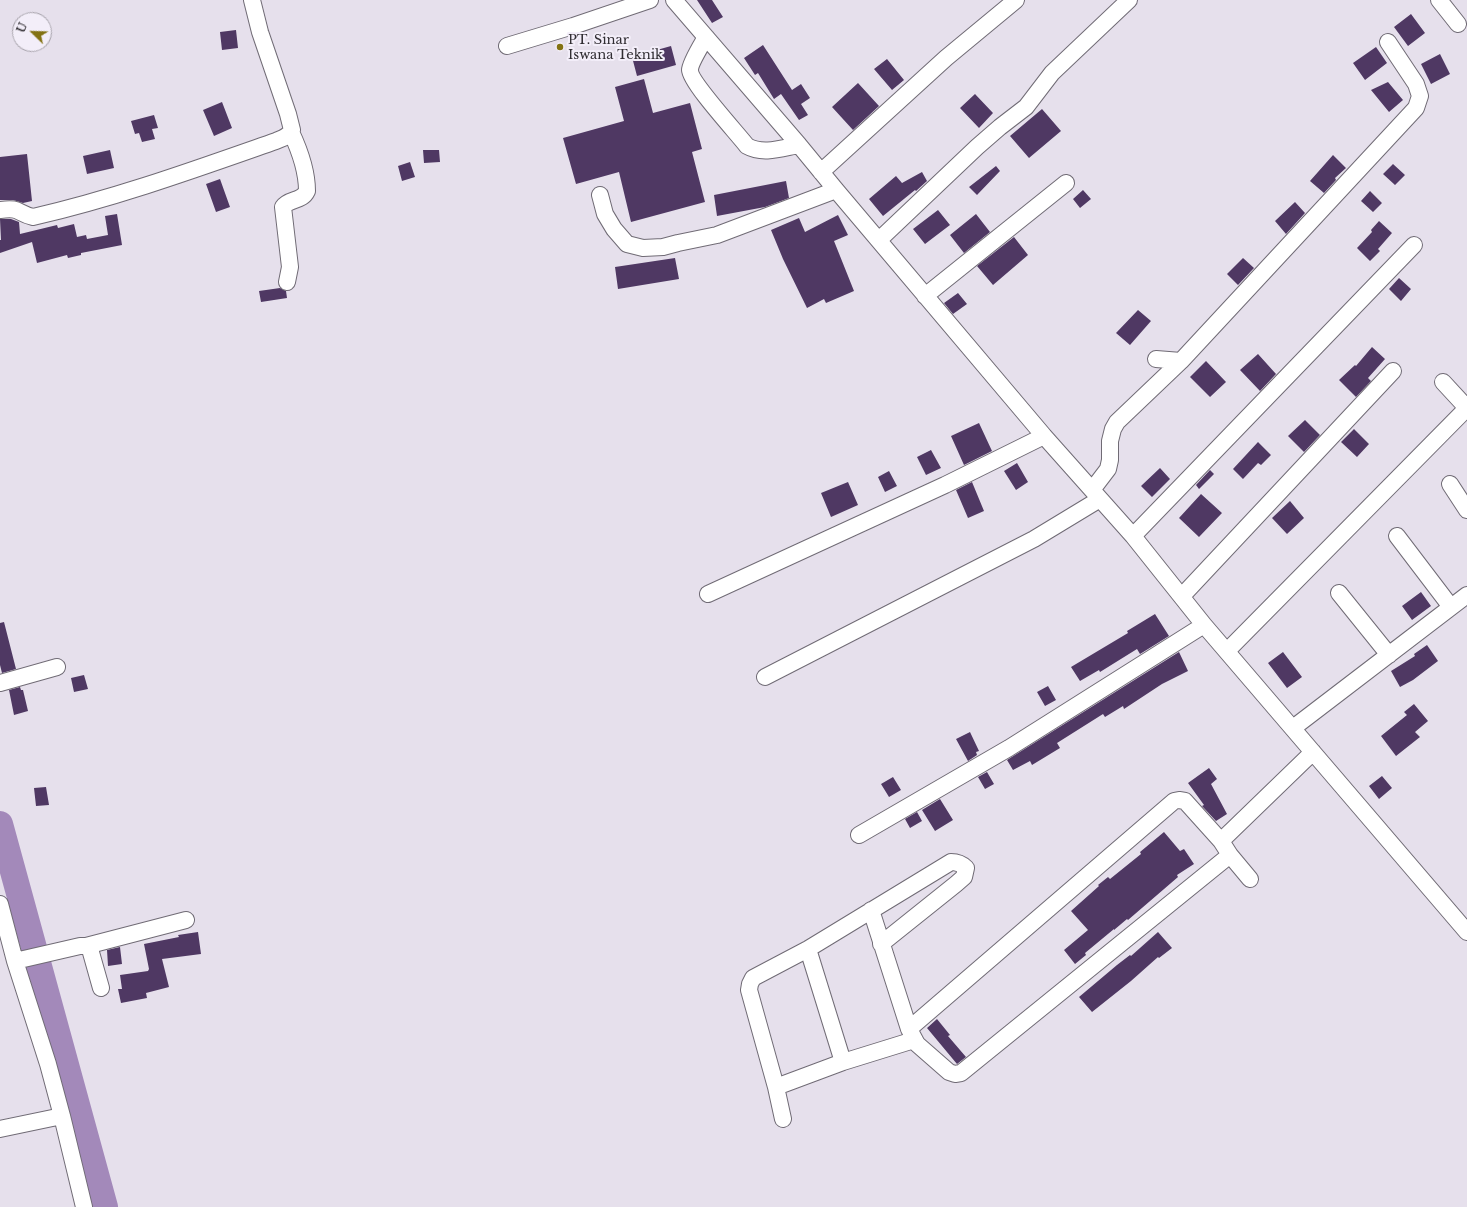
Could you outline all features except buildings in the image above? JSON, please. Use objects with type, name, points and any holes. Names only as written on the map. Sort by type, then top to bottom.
[{"type":"street","points":[[252,0],[260,32],[288,114],[292,130],[291,132],[300,157],[307,191],[302,197],[288,202],[283,207],[290,267],[287,282]]},
{"type":"street","points":[[507,46],[566,29],[650,0]]},
{"type":"street","points":[[674,0],[799,145],[1044,436],[1133,536],[1204,625],[1467,932]]},
{"type":"street","points":[[821,172],[946,58],[1016,0]]},
{"type":"street","points":[[879,240],[977,147],[1026,107],[1052,73],[1129,0]]},
{"type":"street","points":[[1439,0],[1458,24]]},
{"type":"street","points":[[706,37],[690,68],[690,74],[748,146],[755,150],[764,151],[799,145]]},
{"type":"street","points":[[765,677],[1034,539],[1096,495],[1108,469],[1110,460],[1110,441],[1116,422],[1181,361],[1416,108],[1420,96],[1416,84],[1388,42]]},
{"type":"street","points":[[0,210],[12,208],[19,210],[33,218],[49,214],[133,190],[276,141],[286,137],[291,132]]},
{"type":"street","points":[[925,296],[1066,183]]},
{"type":"street","points":[[600,195],[605,214],[614,229],[627,244],[643,248],[663,247],[717,235],[836,190]]},
{"type":"street","points":[[1133,536],[1414,245]]},
{"type":"street","points":[[1156,359],[1181,361]]},
{"type":"street","points":[[1182,596],[1393,372]]},
{"type":"street","points":[[1227,651],[1467,408],[1443,382]]},
{"type":"street","points":[[708,594],[945,485],[1044,436]]},
{"type":"street","points":[[1450,484],[1467,510]]},
{"type":"street","points":[[1397,536],[1452,607]]},
{"type":"street","points":[[1339,592],[1388,655]]},
{"type":"street","points":[[1293,728],[1467,595]]},
{"type":"street","points":[[859,835],[1009,748],[1204,625]]},
{"type":"street","points":[[0,683],[57,667]]},
{"type":"street","points":[[1221,841],[1313,752]]},
{"type":"street","points":[[776,1087],[844,1062],[911,1034],[1174,802],[1179,800],[1184,801],[1221,841],[1250,879]]},
{"type":"street","points":[[871,910],[911,1034],[949,1072],[955,1074],[961,1073],[1230,854]]},
{"type":"street","points":[[783,1119],[776,1087],[749,990],[753,978],[808,949],[951,862],[956,862],[966,868],[964,877],[881,944]]},
{"type":"street","points":[[1,911],[15,961],[48,1064],[84,1207]]},
{"type":"street","points":[[15,961],[80,946],[86,946],[186,920]]},
{"type":"street","points":[[86,946],[90,949],[101,988]]},
{"type":"street","points":[[808,949],[844,1062]]},
{"type":"street","points":[[0,1129],[62,1116]]},
{"type":"waterway","points":[[0,824],[105,1207]]},
{"type":"place","name":"PT. Sinar Iswana Teknik","points":[[560,47]]}]
